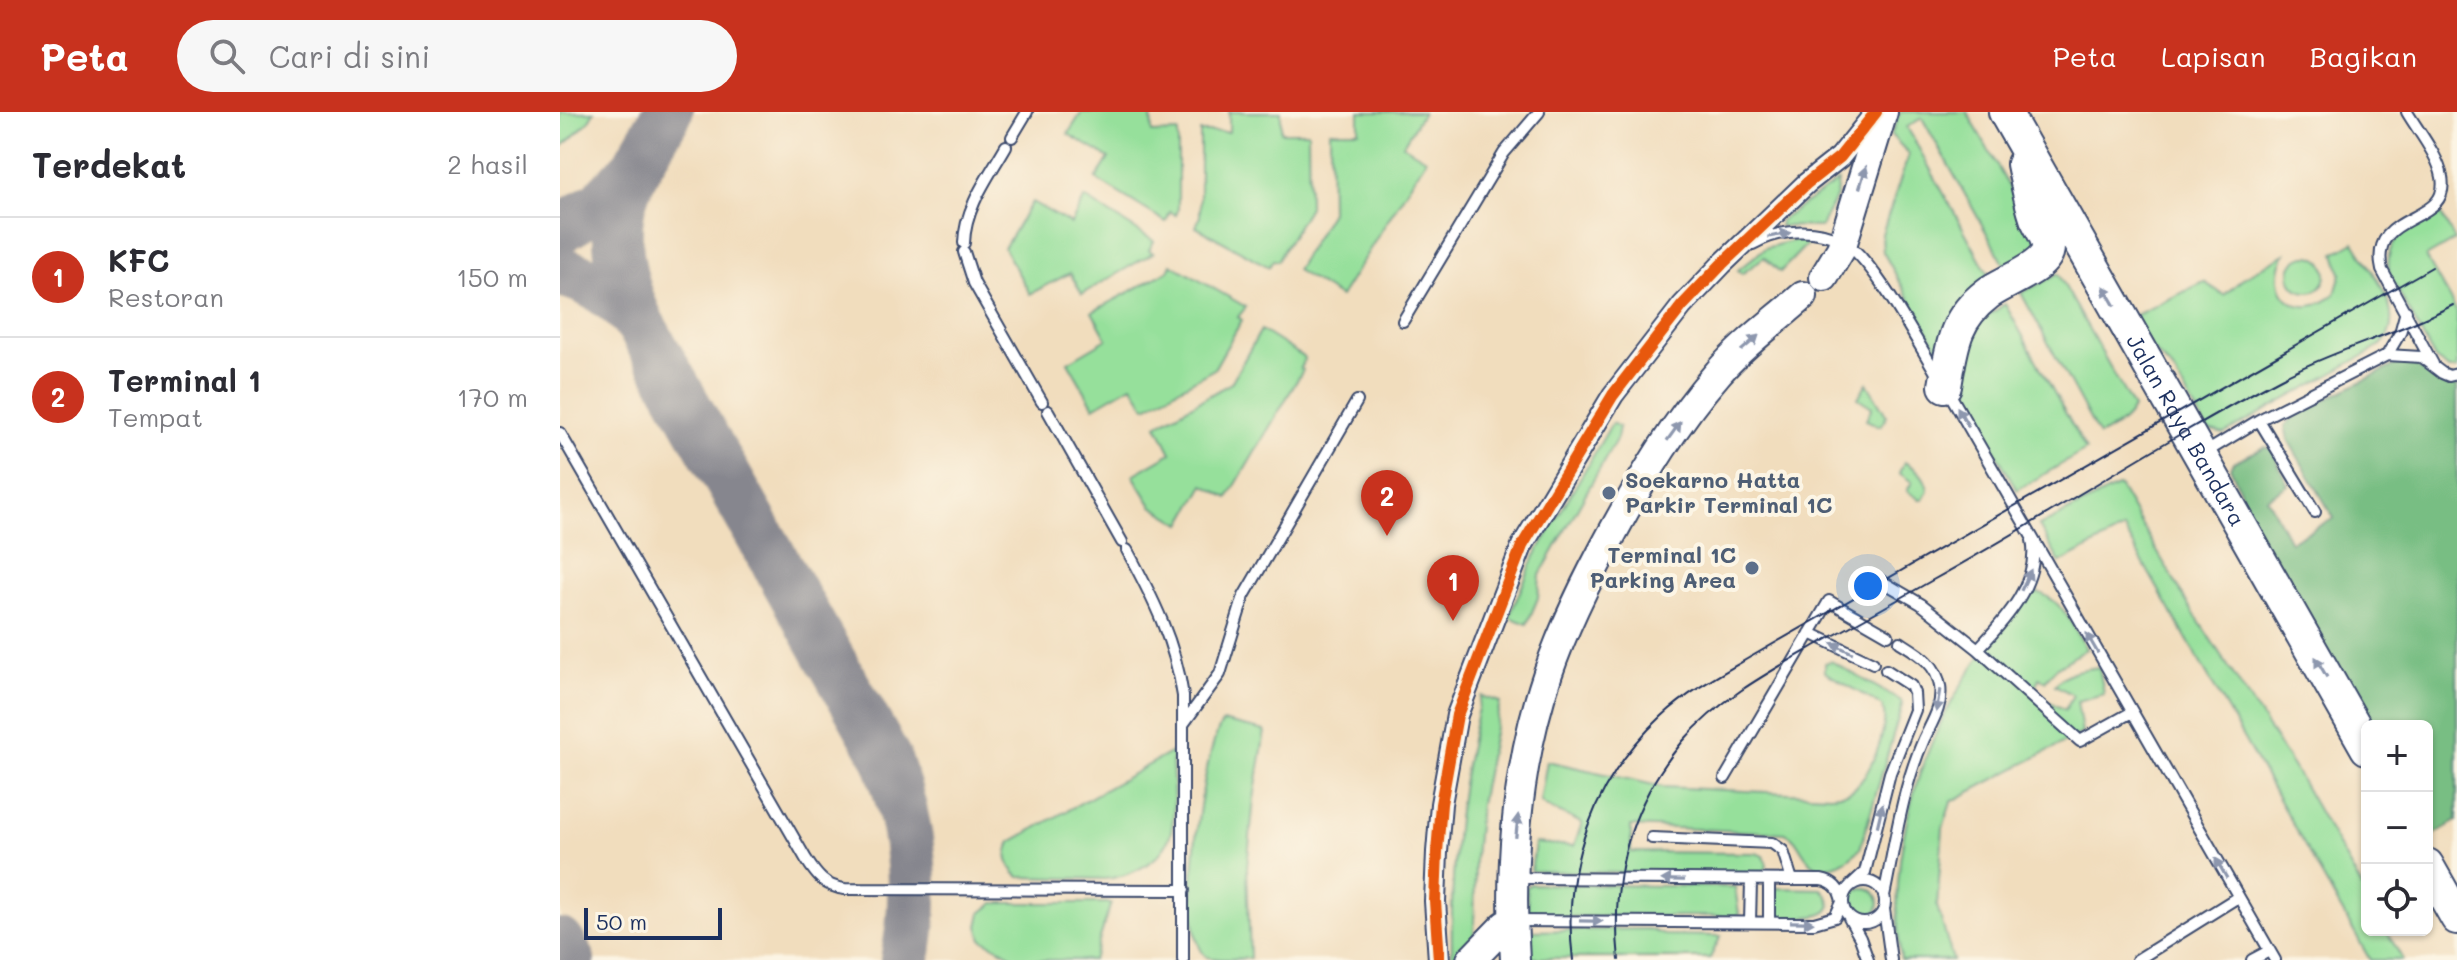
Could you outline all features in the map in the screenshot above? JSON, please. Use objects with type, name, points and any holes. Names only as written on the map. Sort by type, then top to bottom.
[{"type":"main road","points":[[1945,386],[1951,345],[1973,306],[1989,292],[2042,261],[2049,248],[2031,201],[2010,122]]},
{"type":"main road","name":"Jalan Raya Bandara","points":[[2010,122],[2361,737]]},
{"type":"main road","points":[[2433,876],[2457,918]]},
{"type":"street","points":[[1439,960],[1435,901],[1437,852],[1441,804],[1457,715],[1522,546],[1613,395],[1682,306],[1807,183],[1840,157],[1876,112]]},
{"type":"street","points":[[1824,277],[1843,241],[1883,112]]},
{"type":"street","points":[[1515,960],[1513,863],[1532,734],[1541,696],[1565,632],[1599,557],[1663,446],[1719,371],[1803,296]]},
{"type":"street","points":[[1471,960],[1505,925],[1513,921]]},
{"type":"lane","points":[[1027,112],[972,207],[967,219],[964,247],[974,283],[1125,546],[1158,606],[1170,637],[1179,668],[1184,723],[1183,960]]},
{"type":"lane","points":[[2407,112],[2438,165],[2443,183],[2438,201],[2387,234],[2379,249],[2382,270],[2433,364]]},
{"type":"lane","points":[[1403,321],[1504,153],[1535,114]]},
{"type":"lane","points":[[1722,264],[1764,238],[1812,232],[1843,241],[1872,268],[1945,386],[2272,955],[2252,960]]},
{"type":"lane","points":[[2387,355],[2400,333],[2406,311]]},
{"type":"lane","points":[[2200,455],[2259,420],[2387,355],[2421,357],[2449,376],[2457,374]]},
{"type":"lane","points":[[1184,723],[1220,674],[1244,596],[1357,401]]},
{"type":"lane","points":[[2259,420],[2315,512]]},
{"type":"lane","points":[[560,433],[798,845],[822,881],[845,889],[1184,890]]},
{"type":"lane","points":[[1978,649],[2002,621],[2027,582],[2033,558],[2030,534]]},
{"type":"lane","points":[[1878,579],[1921,604],[1978,649],[2080,741],[2132,712]]},
{"type":"lane","points":[[1725,778],[1829,601],[1888,635]]},
{"type":"lane","points":[[1810,633],[1873,663]]},
{"type":"lane","points":[[1891,960],[1884,896],[1907,786],[1940,703],[1940,683],[1931,663],[1900,642]]},
{"type":"lane","points":[[1513,921],[1822,922],[1835,917],[1843,895],[1865,872],[1890,773],[1915,710],[1911,686],[1886,670]]},
{"type":"lane","points":[[1652,838],[1772,843],[1783,851],[1792,880]]},
{"type":"lane","points":[[1513,863],[1519,874],[1527,878],[1821,880],[1833,884],[1839,892],[1868,960]]},
{"type":"lane","points":[[1750,922],[1751,881]]},
{"type":"lane","points":[[1769,881],[1769,921]]},
{"type":"lane","points":[[1851,885],[1870,882],[1884,896]]},
{"type":"lane","points":[[2137,960],[2238,897]]},
{"type":"lane","points":[[1849,917],[1854,922],[1868,923],[1875,921],[1884,909]]},
{"type":"green space","points":[[560,112],[594,112],[560,149]]},
{"type":"green space","points":[[1082,112],[1151,112],[1152,133],[1178,132],[1176,215],[1170,212],[1166,222],[1096,179],[1109,158],[1068,134]]},
{"type":"green space","points":[[1229,112],[1281,112],[1281,132],[1308,132],[1309,207],[1277,261],[1273,260],[1269,267],[1196,227],[1200,216],[1200,132],[1229,132]]},
{"type":"green space","points":[[1359,112],[1423,112],[1403,145],[1426,159],[1340,297],[1296,270],[1331,212],[1330,131],[1359,131]]},
{"type":"green space","points":[[1900,112],[1967,112],[2040,242],[2008,271],[1922,118],[1907,127],[1991,279],[1940,353],[1883,252],[1882,234],[1909,154],[1891,135]]},
{"type":"green space","points":[[1838,181],[1836,196],[1821,227],[1780,226],[1781,220]]},
{"type":"green space","points":[[1085,198],[1154,241],[1149,250],[1153,253],[1082,294],[1070,273],[1030,294],[1004,248],[1032,202],[1071,224]]},
{"type":"green space","points":[[2441,214],[2455,240],[2426,257],[2457,312],[2457,369],[2449,369],[2435,359],[2390,276],[2388,262],[2394,243],[2401,236]]},
{"type":"green space","points":[[1796,240],[1811,240],[1780,272],[1764,257],[1742,274],[1738,270],[1765,248]]},
{"type":"green space","points":[[2354,242],[2378,280],[2390,309],[2388,335],[2379,347],[2224,434],[2207,430],[2172,369],[2151,348],[2132,317],[2204,282],[2224,295],[2245,277],[2285,254],[2280,268],[2282,292],[2298,305],[2322,303],[2335,294],[2341,274],[2335,253]]},
{"type":"green space","points":[[2308,256],[2321,261],[2326,274],[2321,287],[2308,292],[2295,287],[2290,274],[2295,261]]},
{"type":"green space","points":[[1171,264],[1246,307],[1238,317],[1242,320],[1214,369],[1146,407],[1132,385],[1094,407],[1068,362],[1107,339],[1092,312],[1168,271]]},
{"type":"green space","points":[[2058,274],[2133,408],[2123,421],[2099,436],[2021,293]]},
{"type":"green space","points":[[2005,304],[2086,450],[2017,490],[1956,382],[1966,331]]},
{"type":"green space","points":[[1261,330],[1305,358],[1300,368],[1303,370],[1228,498],[1204,485],[1182,524],[1152,506],[1133,475],[1171,453],[1157,425],[1231,383]]},
{"type":"green space","points":[[2401,362],[2439,381],[2457,386],[2457,821],[2433,835],[2433,720],[2364,720],[2267,554],[2230,467],[2233,462],[2265,447],[2272,449],[2288,485],[2267,498],[2290,542],[2334,518],[2288,440],[2285,426],[2296,414]]},
{"type":"green space","points":[[1867,383],[1886,415],[1880,426],[1866,420],[1872,407],[1858,398]]},
{"type":"green space","points":[[1612,423],[1619,427],[1617,438],[1540,575],[1538,598],[1527,624],[1509,617],[1535,556]]},
{"type":"green space","points":[[1904,462],[1923,476],[1928,490],[1923,499],[1907,491],[1912,482],[1899,473]]},
{"type":"green space","points":[[2119,486],[2189,606],[2294,768],[2361,885],[2361,936],[2389,936],[2403,960],[2370,960],[2124,529],[2060,563],[2039,526]]},
{"type":"green space","points":[[2033,591],[2059,606],[2086,649],[2056,668],[2045,681],[2039,678],[2032,693],[2065,710],[2073,695],[2055,685],[2069,674],[2099,667],[2104,694],[2077,701],[2082,733],[1951,802],[1943,828],[1937,906],[1953,960],[1901,960],[1898,884],[1909,810],[1920,775],[1933,740],[1969,673]]},
{"type":"green space","points":[[1831,661],[1901,701],[1902,705],[1860,849],[1851,857],[1835,865],[1818,867],[1785,833],[1631,826],[1631,852],[1756,853],[1764,856],[1767,865],[1765,871],[1756,876],[1531,871],[1535,843],[1574,846],[1582,823],[1540,801],[1547,761],[1663,787],[1830,795],[1849,792],[1864,777],[1876,753],[1884,715],[1882,706],[1825,672],[1825,663]]},
{"type":"green space","points":[[1481,696],[1500,702],[1480,804],[1475,857],[1474,937],[1461,960],[1452,960],[1452,892],[1457,827],[1466,763]]},
{"type":"green space","points":[[1222,723],[1265,731],[1247,867],[1250,958],[1207,957],[1198,942],[1193,916],[1195,843],[1200,805],[1214,741]]},
{"type":"green space","points":[[1172,752],[1174,806],[1170,835],[1160,853],[1144,866],[1104,879],[1019,877],[1012,869],[1007,857],[1011,842]]},
{"type":"green space","points":[[1530,884],[1735,887],[1739,914],[1529,917],[1526,888]]},
{"type":"green space","points":[[1775,888],[1822,889],[1830,900],[1830,908],[1816,916],[1774,917]]},
{"type":"green space","points":[[1864,888],[1875,892],[1879,903],[1875,914],[1864,918],[1853,914],[1849,903],[1853,892]]},
{"type":"green space","points":[[994,903],[1111,903],[1093,960],[1019,960],[982,939],[978,926],[981,913]]},
{"type":"green space","points":[[1648,929],[1664,935],[1721,936],[1710,958],[1526,958],[1527,931]]},
{"type":"taxiway","points":[[668,112],[635,169],[621,206],[618,240],[627,292],[640,324],[886,757],[902,807],[910,857],[912,908],[905,960]]},
{"type":"taxiway","points":[[560,229],[601,204],[636,168]]},
{"type":"taxiway","points":[[560,272],[605,291],[640,324]]},
{"type":"taxiway","points":[[560,943],[570,960]]},
{"type":"tram line","points":[[1573,960],[1572,892],[1588,827],[1618,768],[1638,741],[1672,707],[1730,669],[2432,267]]},
{"type":"tram line","points":[[1619,960],[1617,930],[1621,872],[1637,817],[1665,765],[1683,741],[1713,711],[1783,664],[1975,556],[2236,402],[2302,368],[2453,305]]},
{"type":"cycle path","points":[[1439,960],[1435,901],[1437,852],[1441,804],[1457,715],[1522,546],[1613,395],[1682,306],[1807,183],[1840,157],[1876,112]]},
{"type":"place","name":"Soekarno Hatta Parkir Terminal 1C","points":[[1609,493]]},
{"type":"place","name":"Terminal 1","points":[[1387,536]]},
{"type":"place","name":"Terminal 1C Parking Area","points":[[1752,568]]},
{"type":"place","name":"KFC","points":[[1453,621]]}]
